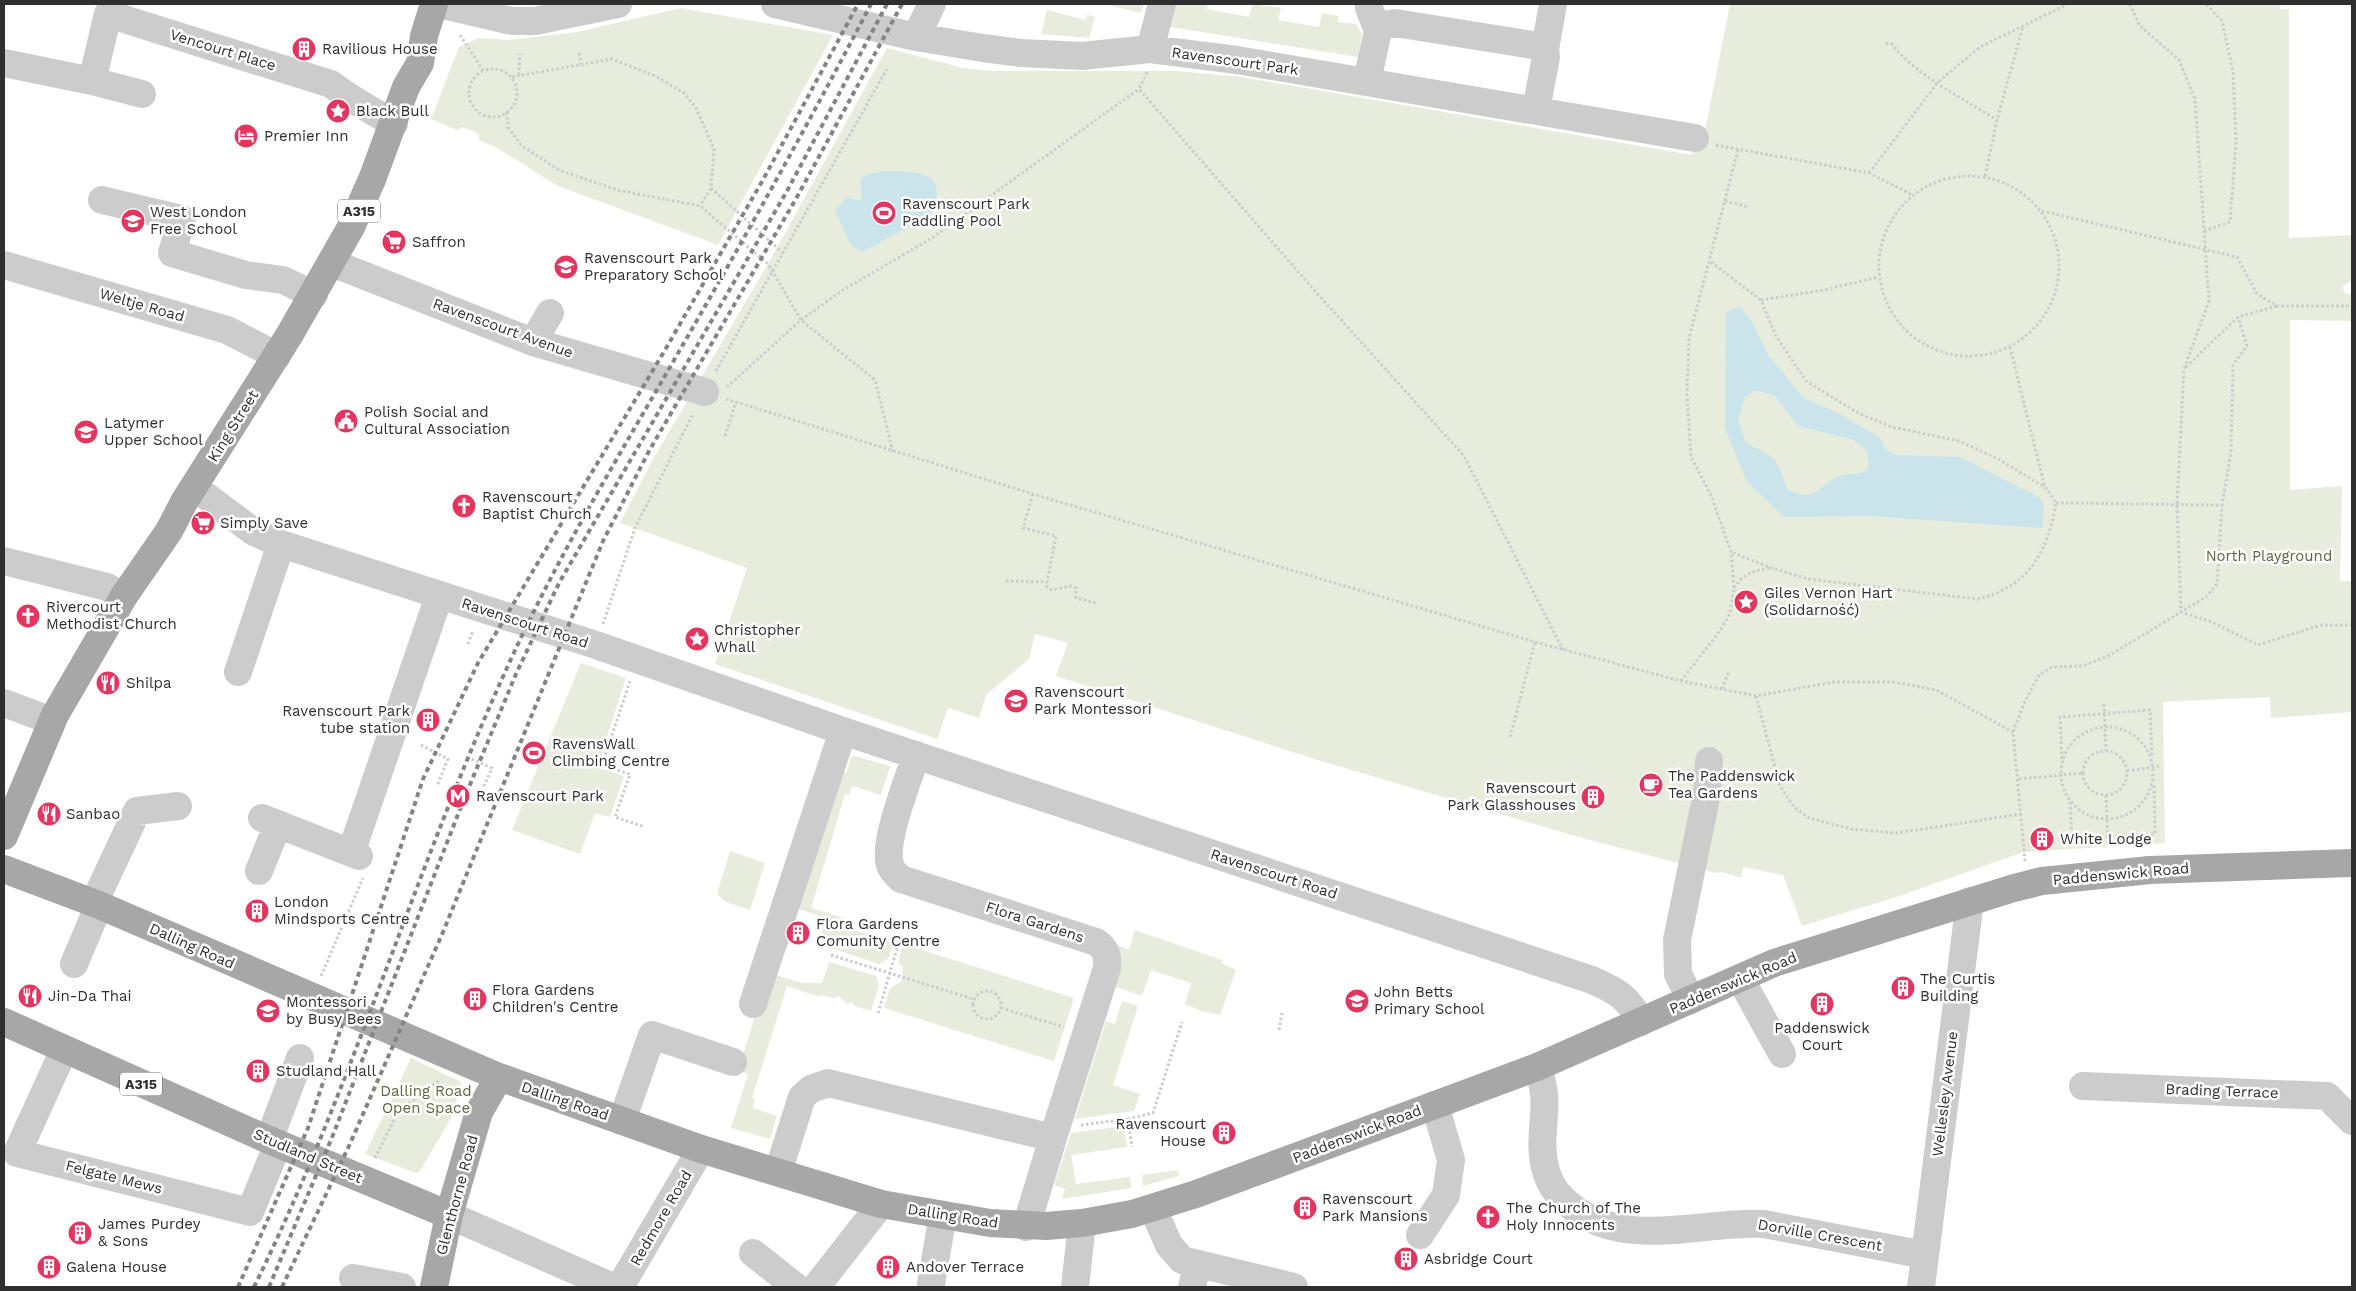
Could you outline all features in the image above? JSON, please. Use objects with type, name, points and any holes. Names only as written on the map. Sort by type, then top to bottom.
[{"type":"main road","name":"King Street","points":[[6,822],[52,721],[124,596],[169,531],[194,487],[277,356],[332,263],[374,177],[406,87],[420,63],[424,36],[434,4]]},
{"type":"main road","name":"Paddenswick Road","points":[[1196,1194],[1537,1067],[1774,963],[1970,901],[2042,881],[2123,872],[2273,864],[2352,863]]},
{"type":"main road","name":"Dalling Road","points":[[4,869],[96,904],[499,1078],[701,1149],[881,1204],[1026,1227],[1082,1224],[1153,1209],[1196,1194]]},
{"type":"main road","name":"Studland Street","points":[[4,1022],[273,1142],[449,1215]]},
{"type":"main road","name":"Glenthorne Road","points":[[434,1287],[449,1215],[479,1112],[499,1078]]},
{"type":"street","points":[[439,4],[512,21],[527,21],[618,4]]},
{"type":"street","name":"Ravenscourt Park","points":[[775,4],[909,35],[983,48],[1056,56],[1082,56],[1150,50],[1236,60],[1694,138]]},
{"type":"street","points":[[909,35],[917,4]]},
{"type":"street","points":[[909,35],[932,4]]},
{"type":"street","points":[[1150,50],[1162,4]]},
{"type":"street","points":[[1367,81],[1378,31],[1369,4]]},
{"type":"street","points":[[1536,110],[1553,4]]},
{"type":"street","name":"Vencourt Place","points":[[92,81],[108,14],[331,84],[345,96],[358,100],[394,124]]},
{"type":"street","points":[[1378,31],[1385,25],[1395,23],[1539,46],[1545,50]]},
{"type":"street","points":[[4,63],[92,81],[142,94]]},
{"type":"street","points":[[102,200],[182,219],[172,253],[246,275],[283,280],[314,295]]},
{"type":"street","name":"Ravenscourt Avenue","points":[[332,263],[536,343],[711,394]]},
{"type":"street","name":"Weltje Road","points":[[4,265],[227,330],[277,356]]},
{"type":"street","points":[[536,343],[550,313]]},
{"type":"street","name":"Ravenscourt Road","points":[[194,487],[254,532],[281,544],[596,646],[855,735],[1592,980],[1622,995],[1633,1007],[1641,1022]]},
{"type":"street","points":[[238,672],[281,544]]},
{"type":"street","points":[[4,561],[107,587],[124,596]]},
{"type":"street","points":[[259,871],[270,821],[359,860],[361,825],[439,596]]},
{"type":"street","points":[[4,703],[52,721]]},
{"type":"street","points":[[753,1004],[855,735]]},
{"type":"street","name":"Flora Gardens","points":[[904,751],[890,842],[889,859],[892,870],[896,875],[901,879],[1096,942],[1104,947],[1108,956],[1107,968],[1026,1227]]},
{"type":"street","points":[[1691,1000],[1678,974],[1677,940],[1707,793],[1709,761]]},
{"type":"street","points":[[74,964],[96,904],[137,811],[178,806]]},
{"type":"street","name":"Wellesley Avenue","points":[[1921,1287],[1970,901]]},
{"type":"street","points":[[1740,978],[1782,1054]]},
{"type":"street","points":[[622,1121],[652,1035],[733,1062]]},
{"type":"street","name":"Felgate Mews","points":[[64,1050],[10,1154],[250,1212],[273,1142]]},
{"type":"street","points":[[273,1142],[300,1058]]},
{"type":"street","name":"Dorville Crescent","points":[[1537,1067],[1543,1081],[1546,1097],[1543,1149],[1546,1171],[1554,1189],[1564,1201],[1588,1218],[1619,1228],[1638,1231],[1662,1231],[1742,1223],[1764,1224],[1925,1255]]},
{"type":"street","points":[[778,1172],[802,1098],[811,1089],[828,1082],[1054,1133]]},
{"type":"street","name":"Brading Terrace","points":[[2082,1086],[2327,1096],[2352,1121]]},
{"type":"street","points":[[1420,1236],[1446,1195],[1451,1160],[1434,1105]]},
{"type":"street","name":"Redmore Road","points":[[620,1287],[701,1149]]},
{"type":"street","points":[[816,1287],[881,1204]]},
{"type":"street","points":[[1153,1209],[1169,1245],[1194,1276],[1294,1287]]},
{"type":"street","name":"Studland Street","points":[[449,1215],[613,1287]]},
{"type":"street","points":[[931,1284],[943,1215]]},
{"type":"street","points":[[1075,1287],[1082,1224]]},
{"type":"street","points":[[752,1253],[796,1287]]},
{"type":"street","points":[[353,1278],[402,1287]]},
{"type":"path","points":[[1869,173],[1938,82],[1980,47],[2068,4]]},
{"type":"path","points":[[2130,4],[2139,25],[2179,60],[2195,99],[2209,301],[2184,369],[2177,504],[2181,612]]},
{"type":"path","points":[[2204,231],[2230,222],[2236,142],[2233,72],[2222,21],[2206,4]]},
{"type":"path","points":[[1985,176],[1997,120],[2023,26]]},
{"type":"path","points":[[456,34],[463,35],[483,70]]},
{"type":"path","points":[[1886,43],[1892,44],[1901,56],[1997,120]]},
{"type":"path","points":[[711,394],[801,320],[843,290],[932,238],[1139,89],[1148,71],[1150,50]]},
{"type":"path","points":[[579,53],[581,64]]},
{"type":"path","points":[[519,75],[520,54]]},
{"type":"path","points":[[512,77],[612,59],[655,76],[684,93],[696,108],[714,149],[711,188],[700,206]]},
{"type":"path","points":[[496,68],[512,77],[516,84],[516,100],[507,112],[500,116],[484,116],[472,105],[469,89],[471,81],[483,70],[496,68]]},
{"type":"path","points":[[596,646],[635,528],[711,394],[771,271],[888,69]]},
{"type":"path","points":[[1139,89],[1307,282],[1464,456],[1563,650]]},
{"type":"path","points":[[507,112],[508,127],[521,145],[559,170],[617,190],[700,206],[768,264],[801,320],[875,380],[892,452]]},
{"type":"path","points":[[1694,138],[1738,150],[1869,173],[1912,195]]},
{"type":"path","points":[[1681,681],[1720,631],[1730,613],[1734,588],[1731,552],[1710,495],[1691,457],[1687,395],[1689,338],[1738,150]]},
{"type":"path","points":[[1959,175],[1985,176],[2012,186],[2035,203],[2041,211],[2052,230],[2059,254],[2059,282],[2049,308],[2033,331],[2010,347],[1982,356],[1952,355],[1924,345],[1902,326],[1886,301],[1878,277],[1882,243],[1893,217],[1912,195],[1934,182],[1959,175]]},
{"type":"path","points":[[711,188],[783,253]]},
{"type":"path","points":[[1725,201],[1748,207]]},
{"type":"path","points":[[2041,211],[2237,257],[2257,294],[2277,306]]},
{"type":"path","points":[[1710,262],[1761,300],[1776,336],[1806,381],[1858,413],[1892,427],[1959,441],[1998,459],[2046,488]]},
{"type":"path","points":[[1761,300],[1824,290],[1878,277]]},
{"type":"path","points":[[2184,369],[2238,317],[2277,306],[2352,306]]},
{"type":"path","points":[[2025,862],[2013,732],[2025,701],[2039,675],[2052,667],[2083,666],[2110,655],[2206,597],[2217,584],[2222,505],[2231,452],[2233,365],[2247,346],[2238,317]]},
{"type":"path","points":[[1731,552],[1771,568],[1808,579],[1978,599],[1999,594],[2014,583],[2040,556],[2051,532],[2056,503],[2046,488],[2010,347]]},
{"type":"path","points":[[711,394],[892,452],[1535,642],[1681,681],[1756,696],[1834,682],[1893,682],[1936,690],[2013,732]]},
{"type":"path","points":[[725,436],[736,402]]},
{"type":"path","points":[[1034,494],[1023,528],[1056,536],[1046,586],[1052,590],[1070,586],[1076,588],[1076,598],[1096,602]]},
{"type":"path","points":[[2056,503],[2222,505]]},
{"type":"path","points":[[1734,588],[1742,576],[1771,568]]},
{"type":"path","points":[[1006,581],[1047,582]]},
{"type":"path","points":[[2181,612],[2212,622],[2258,645],[2321,625],[2352,625]]},
{"type":"path","points":[[1510,737],[1535,642]]},
{"type":"path","points":[[637,660],[602,765],[630,774],[615,816],[645,827]]},
{"type":"path","points":[[1722,689],[1729,671]]},
{"type":"path","points":[[1756,696],[1780,786],[1794,807],[1810,818],[1851,829],[1897,833],[2021,814]]},
{"type":"path","points":[[2104,704],[2106,751]]},
{"type":"path","points":[[2070,801],[2072,838],[2154,834],[2153,769],[2150,710],[2060,717],[2062,759],[2060,776],[2063,789],[2070,801],[2080,811],[2093,817],[2107,819],[2121,817],[2134,811],[2144,801],[2151,788],[2153,769]]},
{"type":"path","points":[[2062,759],[2068,746],[2078,736],[2091,729],[2105,726],[2119,728],[2132,733],[2142,742],[2152,761]]},
{"type":"path","points":[[421,745],[448,759],[437,786]]},
{"type":"path","points":[[2106,751],[2122,759],[2127,771],[2126,778],[2119,790],[2106,795],[2093,791],[2084,780],[2083,773],[2087,760],[2099,752],[2106,751]]},
{"type":"path","points":[[467,757],[492,768],[480,795]]},
{"type":"path","points":[[2127,771],[2153,769],[2160,766]]},
{"type":"path","points":[[2018,779],[2083,773]]},
{"type":"path","points":[[2106,795],[2108,844]]},
{"type":"path","points":[[320,977],[359,860]]},
{"type":"path","points":[[878,1013],[901,935]]},
{"type":"path","points":[[831,955],[973,999]]},
{"type":"path","points":[[973,999],[980,992],[989,990],[997,994],[1001,1008]]},
{"type":"path","points":[[973,999],[975,1013],[982,1018],[992,1018],[1001,1008]]},
{"type":"path","points":[[1001,1008],[1086,1034]]},
{"type":"path","points":[[1279,1030],[1282,1013]]},
{"type":"path","points":[[1054,1133],[1153,1113],[1182,1022]]},
{"type":"path","points":[[373,1162],[398,1112],[444,1076]]},
{"type":"path","points":[[1128,1119],[1132,1146]]},
{"type":"green space","points":[[1113,4],[1144,4],[1141,13],[1112,6]]},
{"type":"green space","points":[[1175,4],[1208,4],[1207,9],[1249,17],[1252,4],[1281,8],[1278,20],[1319,27],[1322,13],[1338,16],[1338,22],[1356,24],[1362,34],[1358,57],[1170,27]]},
{"type":"green space","name":"North Playground","points":[[1730,4],[2280,4],[2280,9],[2289,9],[2289,238],[2352,235],[2352,280],[2342,287],[2346,294],[2352,294],[2352,321],[2290,320],[2290,490],[2342,486],[2340,581],[2352,581],[2352,712],[2271,718],[2270,697],[2163,702],[2165,843],[2024,852],[1896,897],[1802,926],[1783,875],[1743,867],[1741,878],[1575,836],[1321,761],[1056,676],[1068,643],[1035,634],[1029,659],[986,695],[979,718],[948,708],[937,739],[715,664],[747,568],[620,523],[653,459],[768,264],[887,48],[963,68],[992,71],[1177,71],[1242,77],[1692,155],[1694,146],[1704,136]]},
{"type":"green space","points":[[681,8],[833,35],[718,245],[558,186],[497,148],[479,140],[479,134],[463,127],[457,130],[431,119],[459,47],[479,38],[509,40],[577,32]]},
{"type":"green space","points":[[1047,10],[1085,20],[1087,15],[1095,17],[1089,38],[1041,34]]},
{"type":"green space","points":[[581,663],[626,678],[597,767],[624,776],[610,817],[595,813],[580,854],[512,830]]},
{"type":"green space","points":[[854,756],[890,766],[881,795],[852,786],[849,795],[845,794],[811,908],[844,918],[842,927],[893,942],[889,958],[879,964],[819,944],[826,918],[791,907],[839,771],[846,773],[851,758]]},
{"type":"green space","points":[[730,851],[765,863],[750,910],[724,901],[717,894]]},
{"type":"green space","points":[[1135,930],[1222,960],[1222,963],[1236,970],[1220,1015],[1201,1011],[1185,1004],[1191,983],[1151,970],[1142,996],[1113,986],[1116,945],[1129,949]]},
{"type":"green space","points":[[903,944],[1074,998],[1054,1061],[884,1008],[890,988],[901,982],[903,967],[898,963]]},
{"type":"green space","points":[[829,962],[876,976],[879,985],[871,1011],[855,1006],[851,1002],[847,1004],[839,996],[833,998],[821,995],[820,997],[787,986],[752,1098],[755,1099],[753,1108],[777,1116],[770,1139],[731,1128],[748,1074],[738,1070],[769,973],[803,983],[822,983]]},
{"type":"green space","points":[[1122,1001],[1138,1006],[1113,1085],[1140,1094],[1134,1111],[1075,1119],[1106,1021],[1115,1024]]},
{"type":"green space","name":"Dalling Road Open Space","points":[[411,1058],[461,1082],[454,1113],[420,1171],[416,1173],[365,1154]]},
{"type":"green space","points":[[1124,1126],[1127,1147],[1071,1155],[1076,1184],[1130,1177],[1131,1188],[1062,1199],[1065,1189],[1054,1185],[1071,1133]]},
{"type":"green space","points":[[1178,1170],[1179,1176],[1143,1186],[1142,1175]]},
{"type":"water","name":"Ravenscourt Park Paddling Pool","points":[[884,171],[925,175],[935,185],[937,199],[930,215],[861,251],[851,245],[835,211],[846,197],[857,200],[862,199],[860,180],[866,175]]},
{"type":"water","points":[[1740,307],[1751,320],[1769,356],[1804,398],[1838,413],[1879,437],[1886,450],[1896,455],[1960,457],[2039,497],[2044,505],[2043,528],[1869,516],[1784,517],[1747,482],[1725,429],[1726,312]],"holes":[[[1755,390],[1775,396],[1798,426],[1854,440],[1867,451],[1869,468],[1859,473],[1835,478],[1813,494],[1798,494],[1787,489],[1774,459],[1746,443],[1738,420],[1745,397]]]},
{"type":"railway","points":[[238,1287],[308,1128],[423,779],[478,663],[665,350],[764,178],[858,4]]},
{"type":"railway","points":[[254,1287],[322,1135],[473,746],[525,629],[587,511],[751,224],[871,4]]},
{"type":"railway","points":[[269,1287],[333,1135],[464,799],[516,674],[559,583],[787,191],[887,4]]},
{"type":"railway","points":[[282,1287],[349,1146],[443,932],[603,541],[649,451],[797,197],[902,4]]},
{"type":"place","name":"Ravilious House","points":[[304,49]]},
{"type":"place","name":"Black Bull","points":[[338,111]]},
{"type":"place","name":"Premier Inn","points":[[246,136]]},
{"type":"place","name":"Ravenscourt Park Paddling Pool","points":[[884,213]]},
{"type":"place","name":"West London Free School","points":[[133,221]]},
{"type":"place","name":"Saffron","points":[[394,242]]},
{"type":"place","name":"Ravenscourt Park Preparatory School","points":[[566,267]]},
{"type":"place","name":"Polish Social and Cultural Association","points":[[346,421]]},
{"type":"place","name":"Latymer Upper School","points":[[86,432]]},
{"type":"place","name":"Ravenscourt Baptist Church","points":[[464,506]]},
{"type":"place","name":"Simply Save","points":[[203,523]]},
{"type":"place","name":"Giles Vernon Hart (Solidarność)","points":[[1746,602]]},
{"type":"place","name":"Rivercourt Methodist Church","points":[[28,616]]},
{"type":"place","name":"Christopher Whall","points":[[697,639]]},
{"type":"place","name":"Shilpa","points":[[108,683]]},
{"type":"place","name":"Ravenscourt Park Montessori","points":[[1016,701]]},
{"type":"place","name":"Ravenscourt Park tube station","points":[[428,720]]},
{"type":"place","name":"RavensWall Climbing Centre","points":[[534,753]]},
{"type":"place","name":"The Paddenswick Tea Gardens","points":[[1651,785]]},
{"type":"place","name":"Ravenscourt Park","points":[[458,796]]},
{"type":"place","name":"Ravenscourt Park Glasshouses","points":[[1593,797]]},
{"type":"place","name":"Sanbao","points":[[49,814]]},
{"type":"place","name":"White Lodge","points":[[2042,839]]},
{"type":"place","name":"London Mindsports Centre","points":[[257,911]]},
{"type":"place","name":"Flora Gardens Comunity Centre","points":[[798,933]]},
{"type":"place","name":"The Curtis Building","points":[[1903,988]]},
{"type":"place","name":"Jin-Da Thai","points":[[30,996]]},
{"type":"place","name":"Flora Gardens Children's Centre","points":[[475,999]]},
{"type":"place","name":"John Betts Primary School","points":[[1357,1001]]},
{"type":"place","name":"Paddenswick Court","points":[[1822,1004]]},
{"type":"place","name":"Montessori by Busy Bees","points":[[268,1011]]},
{"type":"place","name":"Studland Hall","points":[[258,1071]]},
{"type":"place","name":"Ravenscourt House","points":[[1224,1133]]},
{"type":"place","name":"Ravenscourt Park Mansions","points":[[1305,1208]]},
{"type":"place","name":"The Church of The Holy Innocents","points":[[1488,1217]]},
{"type":"place","name":"James Purdey & Sons","points":[[80,1233]]},
{"type":"place","name":"Asbridge Court","points":[[1406,1259]]},
{"type":"place","name":"Galena House","points":[[49,1267]]},
{"type":"place","name":"Andover Terrace","points":[[888,1267]]}]
